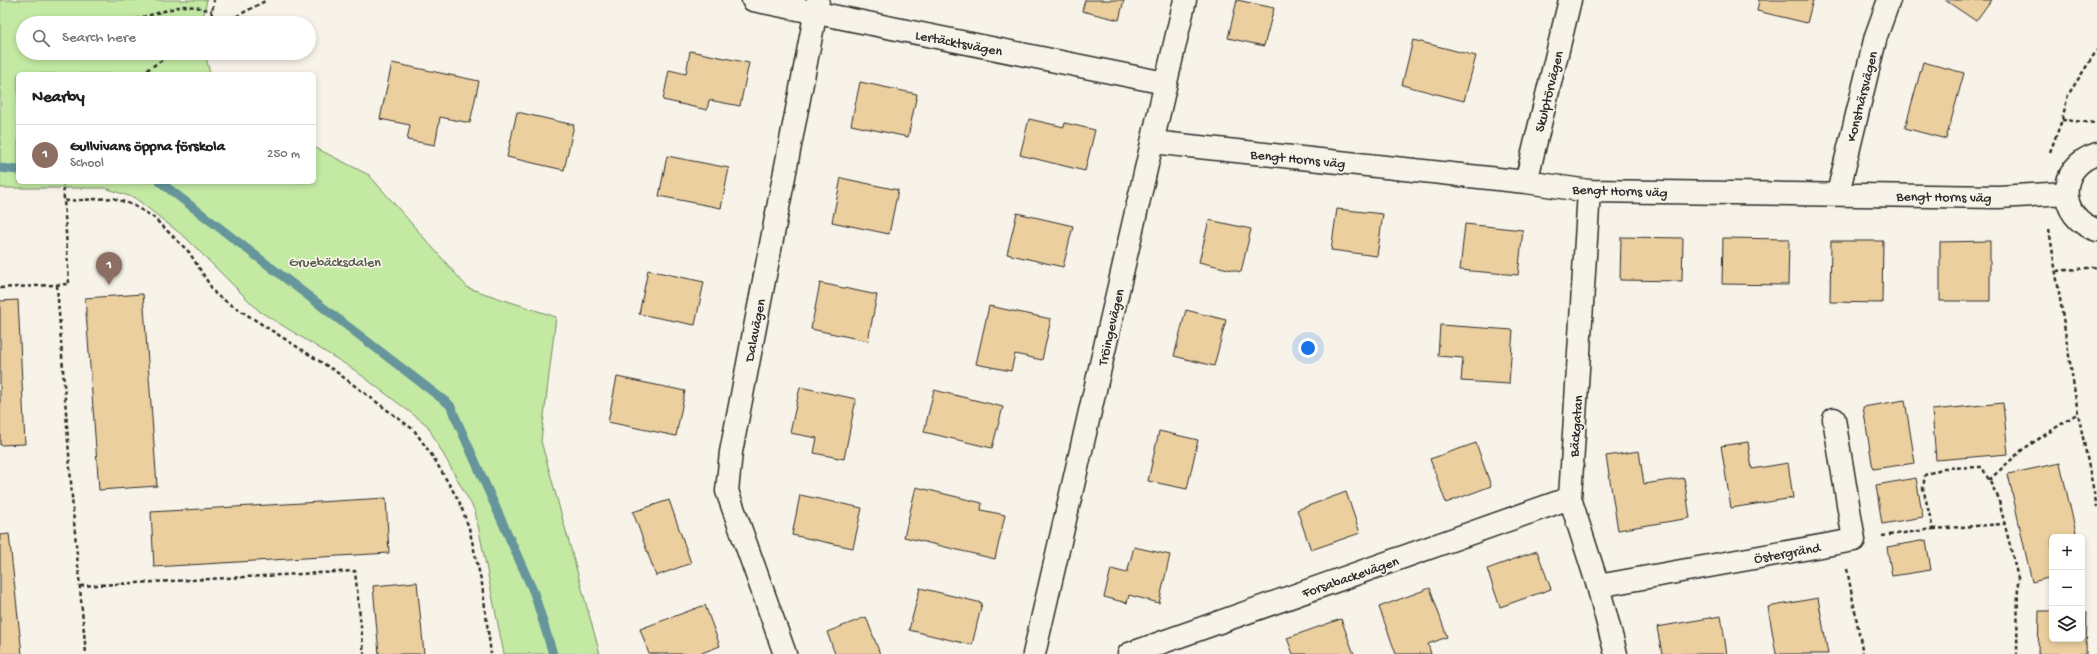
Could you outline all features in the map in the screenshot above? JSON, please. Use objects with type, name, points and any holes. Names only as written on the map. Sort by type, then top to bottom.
[{"type":"street","name":"Lertäcktsvägen","points":[[753,0],[817,6],[1165,83]]},
{"type":"street","name":"Tröingevägen","points":[[1034,654],[1165,83],[1186,0]]},
{"type":"street","name":"Skulptörvägen","points":[[1526,182],[1570,0]]},
{"type":"street","name":"Konstnärsvägen","points":[[1838,193],[1876,36],[1889,0]]},
{"type":"street","name":"Dalavägen","points":[[786,654],[727,491],[731,452],[817,6]]},
{"type":"street","name":"Bengt Horns väg","points":[[1152,142],[1526,182],[1589,191],[1838,193],[1999,197],[2066,193]]},
{"type":"street","points":[[2097,154],[2086,158],[2074,169],[2067,182],[2066,193],[2072,211],[2077,218],[2089,227],[2097,230]]},
{"type":"street","name":"Bäckgatan","points":[[1589,191],[1570,498],[1598,586],[1616,654]]},
{"type":"street","points":[[1834,419],[1848,542]]},
{"type":"street","name":"Forsabackevägen","points":[[1129,654],[1570,498]]},
{"type":"street","name":"Östergränd","points":[[1598,586],[1848,542]]},
{"type":"path","points":[[211,16],[214,0]]},
{"type":"path","points":[[237,16],[267,0]]},
{"type":"path","points":[[147,16],[182,6],[196,7],[212,11]]},
{"type":"path","points":[[2049,155],[2062,120],[2068,95],[2097,50]]},
{"type":"path","points":[[144,72],[162,60]]},
{"type":"path","points":[[2062,120],[2097,123]]},
{"type":"path","points":[[0,288],[69,284],[64,184]]},
{"type":"path","points":[[65,201],[113,198],[133,205],[153,217],[189,252],[216,294],[329,367],[414,430],[433,457],[459,501],[469,528],[482,584],[492,654]]},
{"type":"path","points":[[2050,231],[2078,413],[2097,507]]},
{"type":"path","points":[[2057,271],[2097,267]]},
{"type":"path","points":[[57,285],[86,654]]},
{"type":"path","points":[[1989,480],[2022,450],[2078,413]]},
{"type":"path","points":[[1933,529],[1923,488],[1925,475],[1944,468],[1982,467],[1998,497],[2018,578],[2017,654]]},
{"type":"path","points":[[1863,654],[1848,542],[1933,529],[2004,524]]},
{"type":"path","points":[[80,586],[355,571],[364,654]]},
{"type":"green space","name":"Gruebäcksdalen","points":[[0,0],[207,0],[204,16],[16,16],[16,60],[207,60],[210,72],[16,72],[16,184],[316,184],[316,148],[369,175],[468,288],[556,317],[541,441],[600,654],[504,654],[475,511],[427,425],[353,369],[259,311],[186,238],[135,198],[105,188],[0,188]]},
{"type":"building","points":[[1085,0],[1124,0],[1119,20],[1082,11]]},
{"type":"building","points":[[1237,0],[1274,8],[1264,46],[1228,38]]},
{"type":"building","points":[[1759,0],[1813,0],[1807,23],[1757,11]]},
{"type":"building","points":[[1945,0],[1991,0],[1976,21]]},
{"type":"building","points":[[1413,40],[1476,56],[1464,101],[1402,85]]},
{"type":"building","points":[[690,51],[749,63],[740,106],[709,100],[707,110],[663,100],[669,70],[686,74]]},
{"type":"building","points":[[1923,62],[1964,73],[1946,139],[1905,128]]},
{"type":"building","points":[[392,63],[479,81],[470,123],[440,117],[435,145],[407,140],[410,125],[380,119]]},
{"type":"building","points":[[860,82],[917,94],[908,137],[851,125]]},
{"type":"building","points":[[517,112],[574,125],[564,170],[507,157]]},
{"type":"building","points":[[1029,119],[1064,127],[1065,123],[1095,130],[1085,171],[1020,155]]},
{"type":"building","points":[[667,156],[729,168],[721,208],[659,196]]},
{"type":"building","points":[[841,178],[898,190],[889,234],[832,222]]},
{"type":"building","points":[[1337,209],[1383,214],[1377,256],[1331,250]]},
{"type":"building","points":[[1017,213],[1073,226],[1063,267],[1007,254]]},
{"type":"building","points":[[1209,220],[1251,229],[1241,272],[1199,262]]},
{"type":"building","points":[[1465,224],[1523,230],[1518,275],[1460,270]]},
{"type":"building","points":[[1621,237],[1683,238],[1682,281],[1620,280]]},
{"type":"building","points":[[1723,238],[1789,239],[1788,285],[1722,284]]},
{"type":"building","points":[[1831,241],[1883,241],[1882,303],[1830,302]]},
{"type":"building","points":[[1990,241],[1990,301],[1940,301],[1940,242]]},
{"type":"building","points":[[648,270],[704,282],[695,325],[639,314]]},
{"type":"building","points":[[820,283],[877,295],[868,341],[811,329]]},
{"type":"building","points":[[143,294],[157,486],[99,490],[85,298]]},
{"type":"building","points":[[18,300],[25,444],[0,445],[0,301]]},
{"type":"building","points":[[989,306],[1051,319],[1042,360],[1015,354],[1011,371],[976,364]]},
{"type":"building","points":[[1186,310],[1226,320],[1214,366],[1174,356]]},
{"type":"building","points":[[1440,325],[1513,330],[1509,384],[1461,381],[1463,358],[1438,356]]},
{"type":"building","points":[[617,377],[685,391],[676,436],[608,422]]},
{"type":"building","points":[[800,387],[856,399],[844,459],[814,453],[817,438],[790,433]]},
{"type":"building","points":[[934,390],[1003,407],[992,448],[924,432]]},
{"type":"building","points":[[1905,400],[1915,463],[1873,469],[1863,407]]},
{"type":"building","points":[[2003,403],[2008,454],[1936,460],[1932,410]]},
{"type":"building","points":[[1159,431],[1198,440],[1187,489],[1148,481]]},
{"type":"building","points":[[1748,442],[1752,469],[1788,463],[1793,498],[1731,508],[1721,446]]},
{"type":"building","points":[[1476,443],[1491,486],[1446,503],[1430,459]]},
{"type":"building","points":[[1639,451],[1644,484],[1684,478],[1690,518],[1618,530],[1606,456]]},
{"type":"building","points":[[2060,463],[2076,534],[2049,534],[2049,578],[2032,582],[2008,474]]},
{"type":"building","points":[[1916,478],[1923,517],[1882,524],[1876,485]]},
{"type":"building","points":[[916,487],[982,503],[981,510],[1005,515],[995,559],[904,537]]},
{"type":"building","points":[[1346,492],[1360,533],[1311,550],[1297,510]]},
{"type":"building","points":[[800,495],[862,508],[853,548],[792,535]]},
{"type":"building","points":[[386,498],[389,553],[154,567],[151,512]]},
{"type":"building","points":[[669,500],[691,563],[656,576],[633,512]]},
{"type":"building","points":[[9,534],[22,654],[0,654],[0,535]]},
{"type":"building","points":[[1926,540],[1931,570],[1892,576],[1887,547]]},
{"type":"building","points":[[1134,547],[1170,555],[1159,603],[1129,595],[1127,603],[1104,597],[1111,569],[1127,573]]},
{"type":"building","points":[[1537,551],[1551,589],[1500,607],[1487,569]]},
{"type":"building","points":[[417,582],[424,654],[379,654],[373,586]]},
{"type":"building","points":[[920,588],[982,603],[972,645],[909,630]]},
{"type":"building","points":[[1430,588],[1447,637],[1428,644],[1431,654],[1396,654],[1379,607]]},
{"type":"building","points":[[1818,598],[1828,654],[1776,654],[1768,607]]},
{"type":"building","points":[[705,605],[720,646],[699,654],[649,654],[640,629]]},
{"type":"building","points":[[2039,611],[2049,611],[2049,642],[2085,642],[2085,612],[2087,612],[2086,654],[2038,654]]},
{"type":"building","points":[[1721,616],[1727,654],[1662,654],[1657,627]]},
{"type":"building","points":[[866,617],[880,654],[835,654],[827,632]]},
{"type":"building","points":[[1341,619],[1354,654],[1293,654],[1287,638]]},
{"type":"waterway","points":[[0,168],[16,170]]},
{"type":"waterway","points":[[163,184],[450,405],[534,593],[553,654]]},
{"type":"place","name":"Gullvivans öppna förskola","points":[[109,285]]}]
